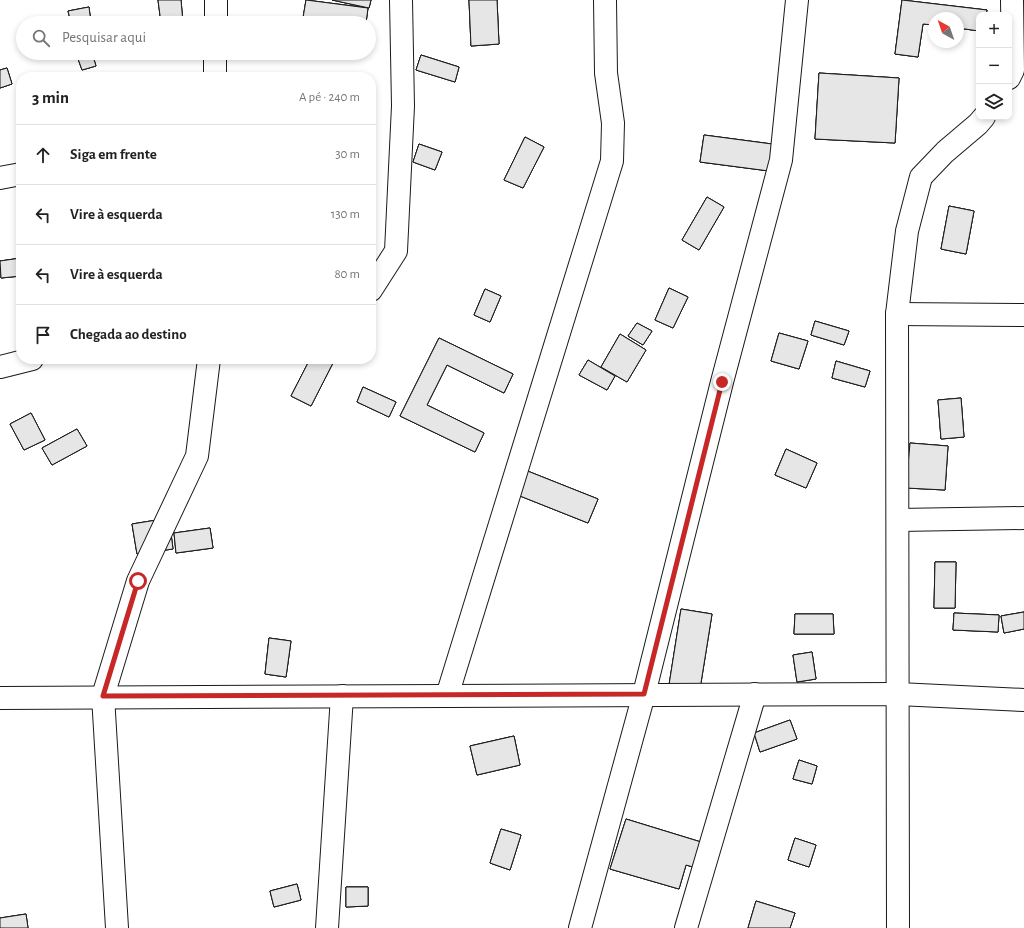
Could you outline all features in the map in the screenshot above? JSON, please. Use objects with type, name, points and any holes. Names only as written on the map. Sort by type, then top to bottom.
[{"type":"street","points":[[216,0],[216,16]]},
{"type":"street","points":[[376,282],[396,251],[403,106],[401,0]]},
{"type":"street","points":[[447,696],[612,162],[614,122],[606,73],[605,0]]},
{"type":"street","points":[[580,928],[644,694],[722,382],[781,160],[797,0]]},
{"type":"street","points":[[1012,0],[1012,72]]},
{"type":"street","points":[[215,60],[215,72]]},
{"type":"street","points":[[898,928],[897,314],[907,231],[921,177],[945,152],[981,120]]},
{"type":"street","points":[[0,178],[16,175]]},
{"type":"street","points":[[897,314],[1024,315]]},
{"type":"street","points":[[0,366],[16,362]]},
{"type":"street","points":[[118,928],[103,696],[138,581],[197,456],[208,364]]},
{"type":"street","points":[[898,520],[1024,518]]},
{"type":"street","points":[[686,928],[755,694]]},
{"type":"street","points":[[0,698],[103,696],[898,694],[1024,700]]},
{"type":"street","points":[[327,928],[342,696]]},
{"type":"building","points":[[158,0],[181,0],[182,16],[160,16]]},
{"type":"building","points":[[158,0],[181,0],[182,16],[160,16]]},
{"type":"building","points":[[158,0],[181,0],[182,16],[160,16]]},
{"type":"building","points":[[306,0],[368,8],[367,16],[303,16]]},
{"type":"building","points":[[306,0],[368,8],[367,16],[303,16]]},
{"type":"building","points":[[306,0],[368,8],[367,16],[303,16]]},
{"type":"building","points":[[332,0],[371,0],[369,8]]},
{"type":"building","points":[[332,0],[371,0],[369,8]]},
{"type":"building","points":[[332,0],[371,0],[369,8]]},
{"type":"building","points":[[469,0],[497,0],[499,44],[471,46]]},
{"type":"building","points":[[469,0],[497,0],[499,44],[471,46]]},
{"type":"building","points":[[469,0],[497,0],[499,44],[471,46]]},
{"type":"building","points":[[902,0],[987,10],[987,12],[976,12],[976,31],[964,29],[964,12],[928,12],[928,24],[923,24],[918,57],[895,54]]},
{"type":"building","points":[[902,0],[987,10],[987,12],[976,12],[976,31],[964,29],[964,12],[928,12],[928,24],[923,24],[918,57],[895,54]]},
{"type":"building","points":[[902,0],[987,10],[987,12],[976,12],[976,31],[964,29],[964,12],[928,12],[928,24],[923,24],[918,57],[895,54]]},
{"type":"building","points":[[89,7],[90,16],[69,16],[68,11]]},
{"type":"building","points":[[89,7],[90,16],[69,16],[68,11]]},
{"type":"building","points":[[89,7],[90,16],[69,16],[68,11]]},
{"type":"building","points":[[421,55],[459,67],[455,82],[416,70]]},
{"type":"building","points":[[421,55],[459,67],[455,82],[416,70]]},
{"type":"building","points":[[421,55],[459,67],[455,82],[416,70]]},
{"type":"building","points":[[78,60],[94,60],[96,66],[82,70]]},
{"type":"building","points":[[78,60],[94,60],[96,66],[82,70]]},
{"type":"building","points":[[78,60],[94,60],[96,66],[82,70]]},
{"type":"building","points":[[7,68],[12,84],[0,88],[0,70]]},
{"type":"building","points":[[7,68],[12,84],[0,88],[0,70]]},
{"type":"building","points":[[7,68],[12,84],[0,88],[0,70]]},
{"type":"building","points":[[819,73],[899,78],[895,143],[815,139]]},
{"type":"building","points":[[819,73],[899,78],[895,143],[815,139]]},
{"type":"building","points":[[819,73],[899,78],[895,143],[815,139]]},
{"type":"building","points":[[704,135],[772,144],[769,171],[700,162]]},
{"type":"building","points":[[704,135],[772,144],[769,171],[700,162]]},
{"type":"building","points":[[704,135],[772,144],[769,171],[700,162]]},
{"type":"building","points":[[525,137],[544,147],[523,188],[504,180]]},
{"type":"building","points":[[525,137],[544,147],[523,188],[504,180]]},
{"type":"building","points":[[525,137],[544,147],[523,188],[504,180]]},
{"type":"building","points":[[419,144],[442,152],[435,170],[413,162]]},
{"type":"building","points":[[419,144],[442,152],[435,170],[413,162]]},
{"type":"building","points":[[419,144],[442,152],[435,170],[413,162]]},
{"type":"building","points":[[707,197],[724,207],[699,250],[682,240]]},
{"type":"building","points":[[707,197],[724,207],[699,250],[682,240]]},
{"type":"building","points":[[707,197],[724,207],[699,250],[682,240]]},
{"type":"building","points":[[949,206],[974,211],[966,254],[941,249]]},
{"type":"building","points":[[949,206],[974,211],[966,254],[941,249]]},
{"type":"building","points":[[949,206],[974,211],[966,254],[941,249]]},
{"type":"building","points":[[16,259],[16,276],[1,278],[0,261]]},
{"type":"building","points":[[16,259],[16,276],[1,278],[0,261]]},
{"type":"building","points":[[16,259],[16,276],[1,278],[0,261]]},
{"type":"building","points":[[669,288],[688,297],[673,328],[655,320]]},
{"type":"building","points":[[669,288],[688,297],[673,328],[655,320]]},
{"type":"building","points":[[669,288],[688,297],[673,328],[655,320]]},
{"type":"building","points":[[485,289],[501,296],[490,322],[474,315]]},
{"type":"building","points":[[485,289],[501,296],[490,322],[474,315]]},
{"type":"building","points":[[485,289],[501,296],[490,322],[474,315]]},
{"type":"building","points":[[815,321],[849,331],[844,345],[811,335]]},
{"type":"building","points":[[815,321],[849,331],[844,345],[811,335]]},
{"type":"building","points":[[815,321],[849,331],[844,345],[811,335]]},
{"type":"building","points":[[637,323],[652,331],[643,345],[628,336]]},
{"type":"building","points":[[637,323],[652,331],[643,345],[628,336]]},
{"type":"building","points":[[637,323],[652,331],[643,345],[628,336]]},
{"type":"building","points":[[779,333],[808,341],[799,369],[771,361]]},
{"type":"building","points":[[779,333],[808,341],[799,369],[771,361]]},
{"type":"building","points":[[779,333],[808,341],[799,369],[771,361]]},
{"type":"building","points":[[620,334],[646,350],[627,382],[601,367]]},
{"type":"building","points":[[620,334],[646,350],[627,382],[601,367]]},
{"type":"building","points":[[620,334],[646,350],[627,382],[601,367]]},
{"type":"building","points":[[439,338],[513,374],[504,393],[447,365],[427,405],[484,433],[475,452],[400,416]]},
{"type":"building","points":[[439,338],[513,374],[504,393],[447,365],[427,405],[484,433],[475,452],[400,416]]},
{"type":"building","points":[[439,338],[513,374],[504,393],[447,365],[427,405],[484,433],[475,452],[400,416]]},
{"type":"building","points":[[588,360],[615,376],[607,390],[579,375]]},
{"type":"building","points":[[588,360],[615,376],[607,390],[579,375]]},
{"type":"building","points":[[588,360],[615,376],[607,390],[579,375]]},
{"type":"building","points":[[836,361],[870,371],[865,387],[832,378]]},
{"type":"building","points":[[836,361],[870,371],[865,387],[832,378]]},
{"type":"building","points":[[836,361],[870,371],[865,387],[832,378]]},
{"type":"building","points":[[307,364],[332,364],[311,406],[291,396]]},
{"type":"building","points":[[307,364],[332,364],[311,406],[291,396]]},
{"type":"building","points":[[307,364],[332,364],[311,406],[291,396]]},
{"type":"building","points":[[363,387],[396,402],[389,417],[357,402]]},
{"type":"building","points":[[363,387],[396,402],[389,417],[357,402]]},
{"type":"building","points":[[363,387],[396,402],[389,417],[357,402]]},
{"type":"building","points":[[961,398],[964,437],[941,439],[938,400]]},
{"type":"building","points":[[961,398],[964,437],[941,439],[938,400]]},
{"type":"building","points":[[961,398],[964,437],[941,439],[938,400]]},
{"type":"building","points":[[31,413],[45,440],[24,450],[10,424]]},
{"type":"building","points":[[31,413],[45,440],[24,450],[10,424]]},
{"type":"building","points":[[31,413],[45,440],[24,450],[10,424]]},
{"type":"building","points":[[77,429],[87,446],[52,465],[42,448]]},
{"type":"building","points":[[77,429],[87,446],[52,465],[42,448]]},
{"type":"building","points":[[77,429],[87,446],[52,465],[42,448]]},
{"type":"building","points":[[910,443],[948,446],[945,490],[906,488]]},
{"type":"building","points":[[910,443],[948,446],[945,490],[906,488]]},
{"type":"building","points":[[910,443],[948,446],[945,490],[906,488]]},
{"type":"building","points":[[786,449],[817,463],[806,488],[775,475]]},
{"type":"building","points":[[786,449],[817,463],[806,488],[775,475]]},
{"type":"building","points":[[786,449],[817,463],[806,488],[775,475]]},
{"type":"building","points":[[525,470],[598,499],[588,523],[515,494]]},
{"type":"building","points":[[525,470],[598,499],[588,523],[515,494]]},
{"type":"building","points":[[525,470],[598,499],[588,523],[515,494]]},
{"type":"building","points":[[169,518],[173,549],[137,554],[132,524]]},
{"type":"building","points":[[169,518],[173,549],[137,554],[132,524]]},
{"type":"building","points":[[169,518],[173,549],[137,554],[132,524]]},
{"type":"building","points":[[210,528],[213,548],[176,553],[174,533]]},
{"type":"building","points":[[210,528],[213,548],[176,553],[174,533]]},
{"type":"building","points":[[210,528],[213,548],[176,553],[174,533]]},
{"type":"building","points":[[935,562],[956,562],[955,608],[934,608]]},
{"type":"building","points":[[935,562],[956,562],[955,608],[934,608]]},
{"type":"building","points":[[935,562],[956,562],[955,608],[934,608]]},
{"type":"building","points":[[681,609],[712,614],[700,689],[669,685]]},
{"type":"building","points":[[681,609],[712,614],[700,689],[669,685]]},
{"type":"building","points":[[681,609],[712,614],[700,689],[669,685]]},
{"type":"building","points":[[1024,612],[1024,629],[1004,633],[1001,616]]},
{"type":"building","points":[[1024,612],[1024,629],[1004,633],[1001,616]]},
{"type":"building","points":[[1024,612],[1024,629],[1004,633],[1001,616]]},
{"type":"building","points":[[954,613],[999,615],[998,632],[953,630]]},
{"type":"building","points":[[954,613],[999,615],[998,632],[953,630]]},
{"type":"building","points":[[954,613],[999,615],[998,632],[953,630]]},
{"type":"building","points":[[795,614],[833,614],[834,634],[794,634]]},
{"type":"building","points":[[795,614],[833,614],[834,634],[794,634]]},
{"type":"building","points":[[795,614],[833,614],[834,634],[794,634]]},
{"type":"building","points":[[269,638],[291,641],[286,677],[265,674]]},
{"type":"building","points":[[269,638],[291,641],[286,677],[265,674]]},
{"type":"building","points":[[269,638],[291,641],[286,677],[265,674]]},
{"type":"building","points":[[812,652],[816,679],[797,682],[793,655]]},
{"type":"building","points":[[812,652],[816,679],[797,682],[793,655]]},
{"type":"building","points":[[812,652],[816,679],[797,682],[793,655]]},
{"type":"building","points":[[790,720],[797,739],[760,752],[754,733]]},
{"type":"building","points":[[790,720],[797,739],[760,752],[754,733]]},
{"type":"building","points":[[790,720],[797,739],[760,752],[754,733]]},
{"type":"building","points":[[514,736],[520,765],[477,775],[470,746]]},
{"type":"building","points":[[514,736],[520,765],[477,775],[470,746]]},
{"type":"building","points":[[514,736],[520,765],[477,775],[470,746]]},
{"type":"building","points":[[799,760],[817,766],[812,784],[793,779]]},
{"type":"building","points":[[799,760],[817,766],[812,784],[793,779]]},
{"type":"building","points":[[799,760],[817,766],[812,784],[793,779]]},
{"type":"building","points":[[626,819],[701,842],[693,867],[686,865],[679,889],[610,869]]},
{"type":"building","points":[[626,819],[701,842],[693,867],[686,865],[679,889],[610,869]]},
{"type":"building","points":[[626,819],[701,842],[693,867],[686,865],[679,889],[610,869]]},
{"type":"building","points":[[501,829],[521,835],[510,870],[490,863]]},
{"type":"building","points":[[501,829],[521,835],[510,870],[490,863]]},
{"type":"building","points":[[501,829],[521,835],[510,870],[490,863]]},
{"type":"building","points":[[795,838],[816,845],[809,867],[788,860]]},
{"type":"building","points":[[795,838],[816,845],[809,867],[788,860]]},
{"type":"building","points":[[795,838],[816,845],[809,867],[788,860]]},
{"type":"building","points":[[297,884],[301,900],[274,907],[270,891]]},
{"type":"building","points":[[297,884],[301,900],[274,907],[270,891]]},
{"type":"building","points":[[297,884],[301,900],[274,907],[270,891]]},
{"type":"building","points":[[346,887],[368,887],[368,906],[346,907]]},
{"type":"building","points":[[346,887],[368,887],[368,906],[346,907]]},
{"type":"building","points":[[346,887],[368,887],[368,906],[346,907]]},
{"type":"building","points":[[756,901],[795,913],[790,928],[748,928]]},
{"type":"building","points":[[756,901],[795,913],[790,928],[748,928]]},
{"type":"building","points":[[756,901],[795,913],[790,928],[748,928]]},
{"type":"building","points":[[26,914],[28,928],[0,928],[0,918]]},
{"type":"building","points":[[26,914],[28,928],[0,928],[0,918]]},
{"type":"building","points":[[26,914],[28,928],[0,928],[0,918]]},
{"type":"route","points":[[138,581],[103,696],[447,696],[644,694],[722,382]]}]
